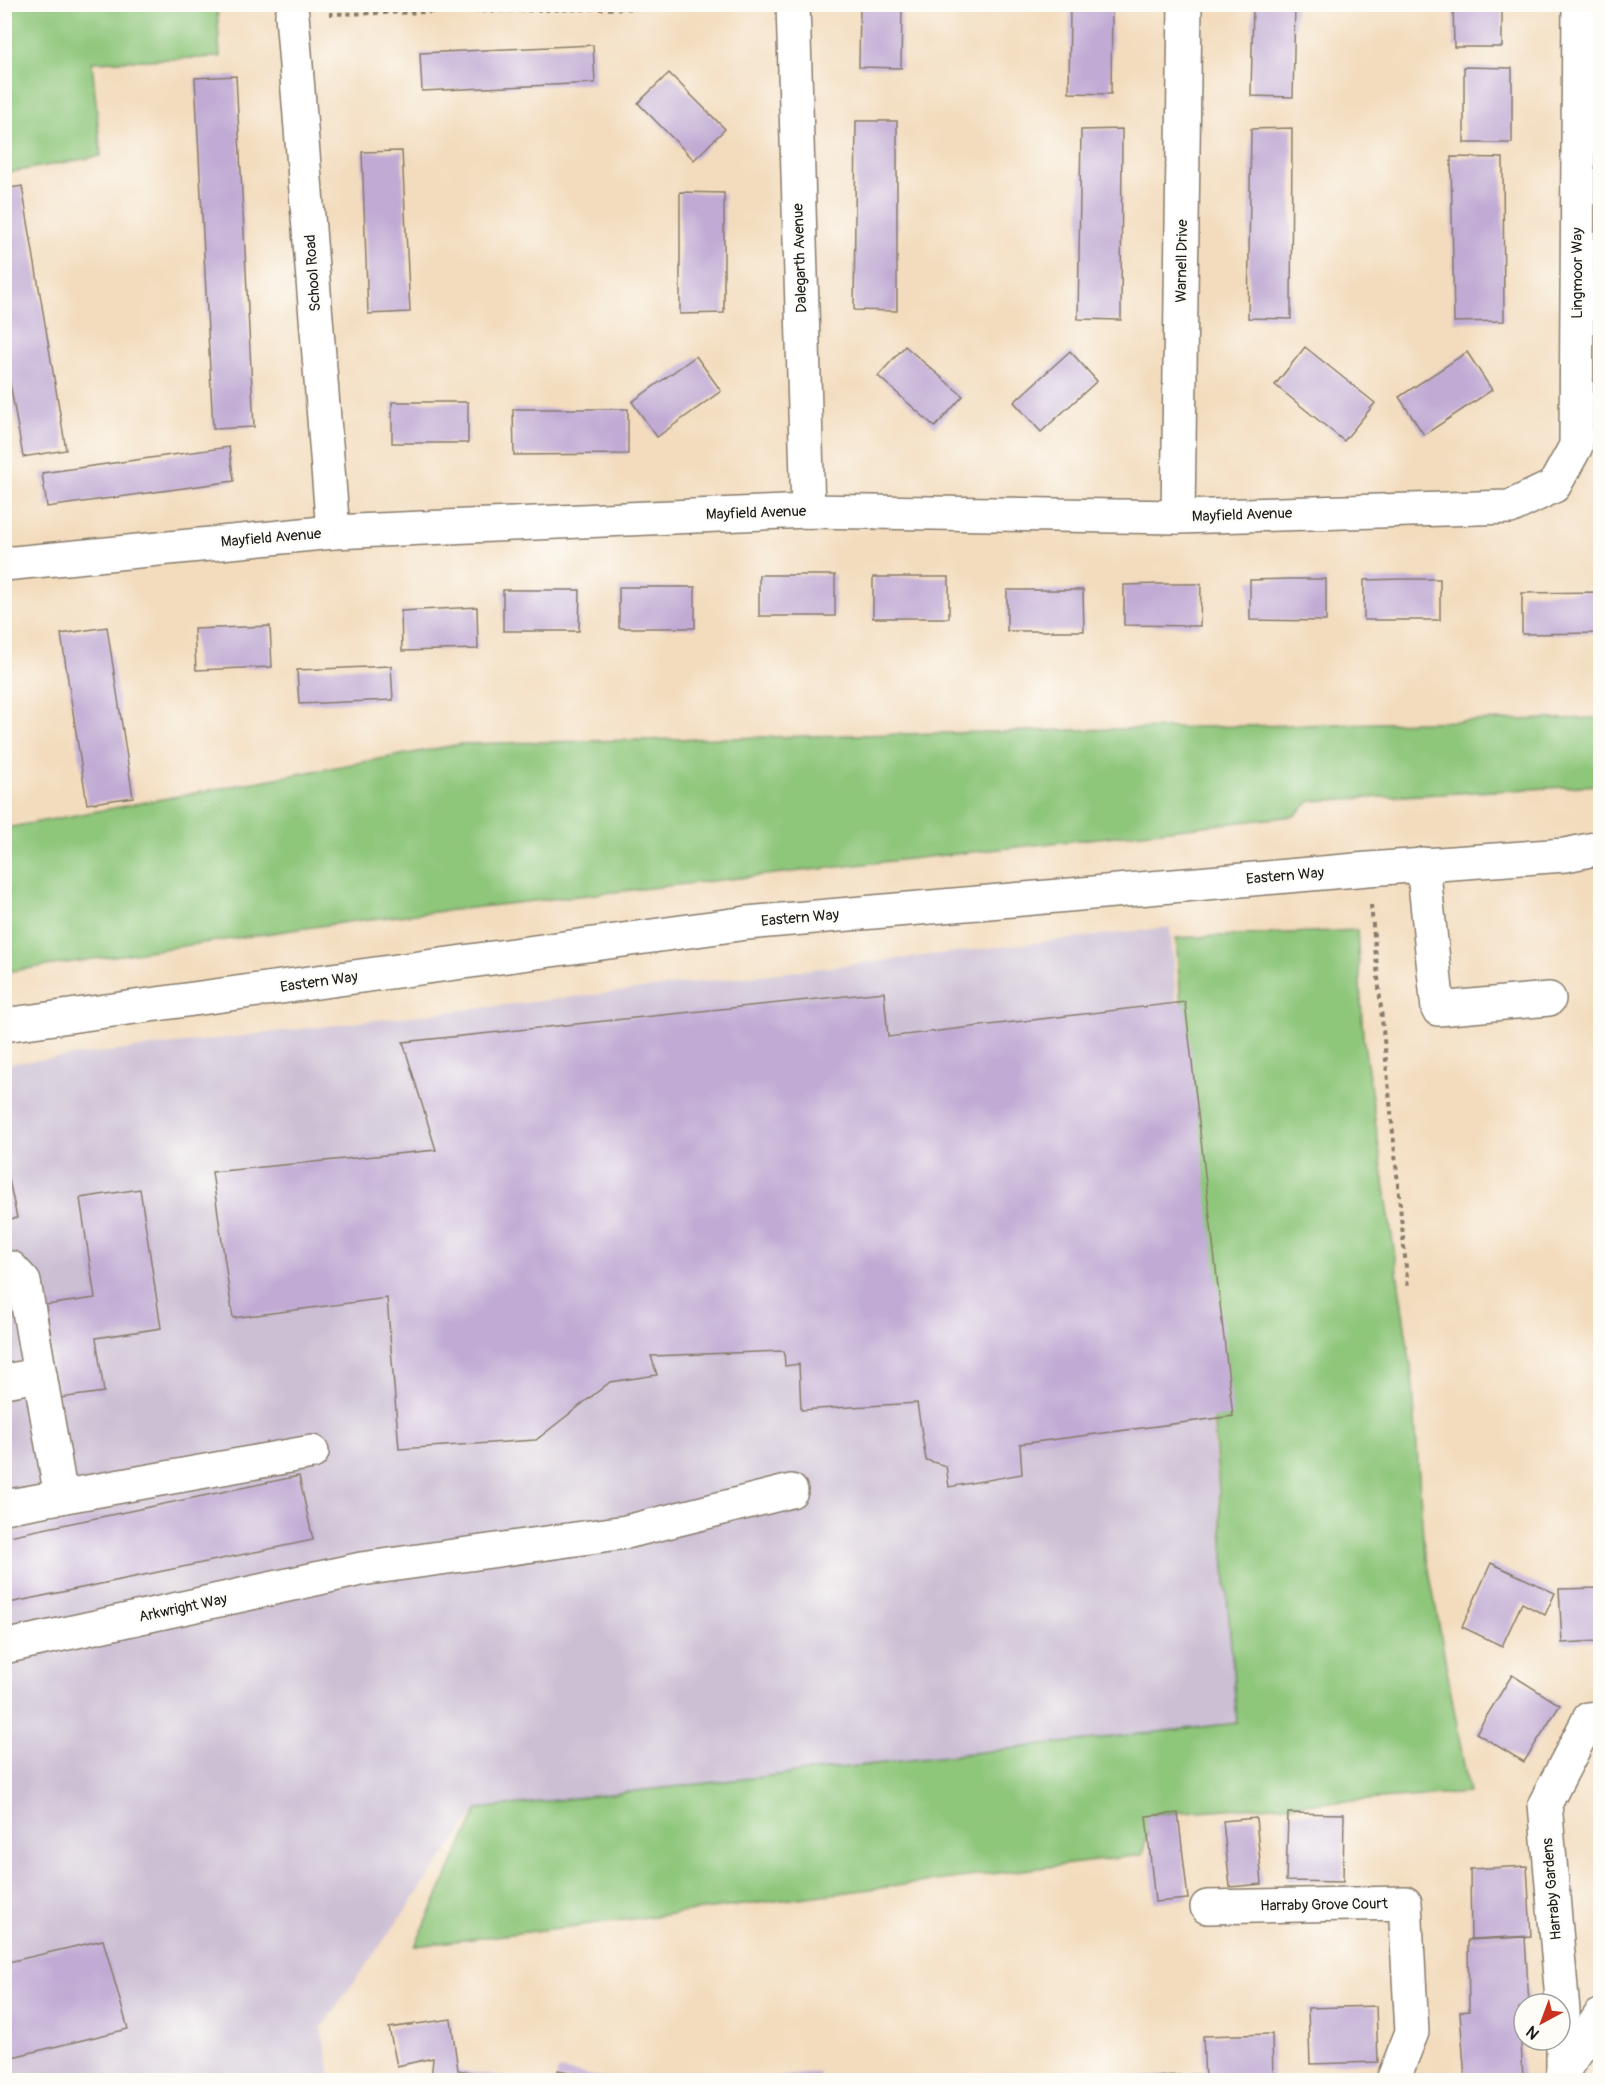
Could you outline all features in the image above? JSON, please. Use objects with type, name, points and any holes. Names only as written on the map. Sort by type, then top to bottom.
[{"type":"street","name":"Warnell Drive","points":[[1178,517],[1185,4]]},
{"type":"street","name":"Lingmoor Way","points":[[1510,507],[1554,486],[1576,446],[1579,4]]},
{"type":"street","name":"Dalegarth Avenue","points":[[793,5],[808,510]]},
{"type":"street","name":"School Road","points":[[292,15],[333,532]]},
{"type":"street","name":"Mayfield Avenue","points":[[4,564],[333,532],[808,510],[1178,517],[1510,507]]},
{"type":"street","points":[[1566,855],[1600,839]]},
{"type":"street","name":"Eastern Way","points":[[4,1025],[747,922],[1423,864],[1566,855],[1600,848]]},
{"type":"street","points":[[1423,864],[1438,1009],[1549,999]]},
{"type":"street","points":[[4,1269],[11,1268],[24,1282],[61,1497]]},
{"type":"street","points":[[4,1381],[40,1375]]},
{"type":"street","points":[[4,1506],[312,1452]]},
{"type":"street","name":"Arkwright Way","points":[[4,1647],[361,1569],[626,1532],[791,1491]]},
{"type":"street","name":"Harraby Gardens","points":[[1563,2076],[1563,2011],[1545,1804],[1589,1719],[1600,1718]]},
{"type":"street","name":"Harraby Grove Court","points":[[1207,1907],[1405,1903],[1412,2032],[1393,2080]]},
{"type":"street","points":[[1563,2076],[1600,2016]]},
{"type":"path","points":[[292,15],[793,5]]},
{"type":"path","points":[[1368,869],[1408,1288]]},
{"type":"shaded area","points":[[1170,927],[1237,1725],[478,1809],[321,2028],[332,2080],[5,2080],[4,1064]]},
{"type":"green space","points":[[4,5],[217,5],[220,57],[92,62],[101,156],[5,173]]},
{"type":"green space","points":[[1600,718],[1600,785],[1311,801],[1294,816],[354,921],[5,972],[5,828],[461,744]]},
{"type":"green space","points":[[1357,930],[1363,1036],[1412,1375],[1423,1536],[1469,1793],[1153,1814],[1142,1855],[415,1946],[478,1809],[1237,1723],[1176,938]]},
{"type":"building","points":[[860,4],[902,4],[901,68],[859,67]]},
{"type":"building","points":[[1253,4],[1295,4],[1293,97],[1251,96]]},
{"type":"building","points":[[1453,4],[1502,4],[1502,47],[1454,47]]},
{"type":"building","points":[[1070,5],[1112,5],[1111,94],[1069,93]]},
{"type":"building","points":[[593,45],[595,83],[422,91],[420,53]]},
{"type":"building","points":[[1464,67],[1512,68],[1512,143],[1464,143]]},
{"type":"building","points":[[669,73],[725,129],[694,160],[638,103]]},
{"type":"building","points":[[236,76],[254,427],[213,429],[195,78]]},
{"type":"building","points":[[856,121],[897,121],[897,311],[854,310]]},
{"type":"building","points":[[1292,128],[1291,319],[1248,318],[1251,129]]},
{"type":"building","points":[[1122,129],[1121,320],[1078,319],[1081,130]]},
{"type":"building","points":[[402,151],[410,312],[368,314],[362,152]]},
{"type":"building","points":[[1451,157],[1503,158],[1504,321],[1454,322]]},
{"type":"building","points":[[22,186],[66,450],[23,457],[4,349],[4,189]]},
{"type":"building","points":[[680,192],[724,193],[724,313],[680,314]]},
{"type":"building","points":[[905,346],[963,396],[935,427],[878,376]]},
{"type":"building","points":[[1305,347],[1375,403],[1344,441],[1275,385]]},
{"type":"building","points":[[1070,351],[1097,381],[1041,432],[1014,402]]},
{"type":"building","points":[[1467,352],[1492,390],[1424,435],[1399,397]]},
{"type":"building","points":[[696,356],[721,391],[657,437],[632,402]]},
{"type":"building","points":[[392,402],[468,402],[468,443],[392,443]]},
{"type":"building","points":[[513,409],[628,409],[628,454],[514,455]]},
{"type":"building","points":[[229,447],[234,481],[47,507],[42,473]]},
{"type":"building","points":[[759,575],[835,575],[835,616],[759,616]]},
{"type":"building","points":[[873,577],[949,577],[949,618],[873,618]]},
{"type":"building","points":[[1326,579],[1326,621],[1250,620],[1250,580]]},
{"type":"building","points":[[1440,579],[1440,620],[1364,620],[1364,580]]},
{"type":"building","points":[[1201,584],[1200,626],[1124,625],[1124,585]]},
{"type":"building","points":[[619,587],[695,587],[695,628],[619,628]]},
{"type":"building","points":[[503,590],[580,590],[579,631],[503,631]]},
{"type":"building","points":[[1007,590],[1083,590],[1084,631],[1007,631]]},
{"type":"building","points":[[1600,592],[1600,633],[1522,634],[1522,593]]},
{"type":"building","points":[[477,607],[478,649],[402,651],[401,611]]},
{"type":"building","points":[[270,626],[272,667],[196,670],[194,629]]},
{"type":"building","points":[[107,627],[133,797],[87,804],[61,634]]},
{"type":"building","points":[[391,666],[393,700],[299,704],[297,670]]},
{"type":"building","points":[[884,992],[888,1037],[1185,1002],[1233,1416],[1020,1444],[1022,1474],[949,1487],[946,1466],[926,1460],[917,1403],[801,1410],[799,1364],[785,1366],[784,1351],[651,1356],[657,1375],[610,1382],[536,1440],[399,1449],[387,1298],[233,1318],[212,1172],[436,1150],[403,1042]]},
{"type":"building","points":[[4,1156],[17,1218],[4,1220]]},
{"type":"building","points":[[140,1189],[161,1328],[96,1338],[104,1392],[60,1398],[46,1305],[95,1298],[80,1198]]},
{"type":"building","points":[[299,1476],[313,1540],[4,1604],[4,1537]]},
{"type":"building","points":[[1491,1563],[1555,1593],[1545,1615],[1522,1603],[1502,1646],[1462,1627]]},
{"type":"building","points":[[1600,1588],[1600,1641],[1562,1643],[1559,1589]]},
{"type":"building","points":[[1512,1675],[1560,1705],[1524,1762],[1476,1733]]},
{"type":"building","points":[[1178,1813],[1188,1899],[1155,1902],[1146,1816]]},
{"type":"building","points":[[1288,1813],[1344,1814],[1343,1882],[1286,1881]]},
{"type":"building","points":[[1256,1818],[1262,1884],[1230,1887],[1223,1821]]},
{"type":"building","points":[[1527,1866],[1531,1936],[1471,1939],[1470,1869]]},
{"type":"building","points":[[1525,1937],[1528,1992],[1512,1992],[1512,2052],[1522,2052],[1523,2078],[1465,2080],[1460,2012],[1469,2011],[1468,1940]]},
{"type":"building","points":[[103,1940],[128,2029],[4,2059],[4,1963]]},
{"type":"building","points":[[1376,2006],[1378,2062],[1310,2064],[1308,2008]]},
{"type":"building","points":[[451,2019],[458,2070],[516,2080],[431,2080],[433,2058],[397,2066],[389,2028]]},
{"type":"building","points":[[1272,2034],[1273,2080],[1205,2080],[1203,2036]]},
{"type":"building","points":[[558,2070],[612,2079],[612,2080],[556,2080]]},
{"type":"building","points":[[819,2072],[820,2080],[763,2080],[763,2079]]},
{"type":"building","points":[[1199,2074],[1200,2080],[1143,2080],[1143,2077]]},
{"type":"building","points":[[1124,2076],[1125,2080],[1070,2080],[1070,2079]]}]
